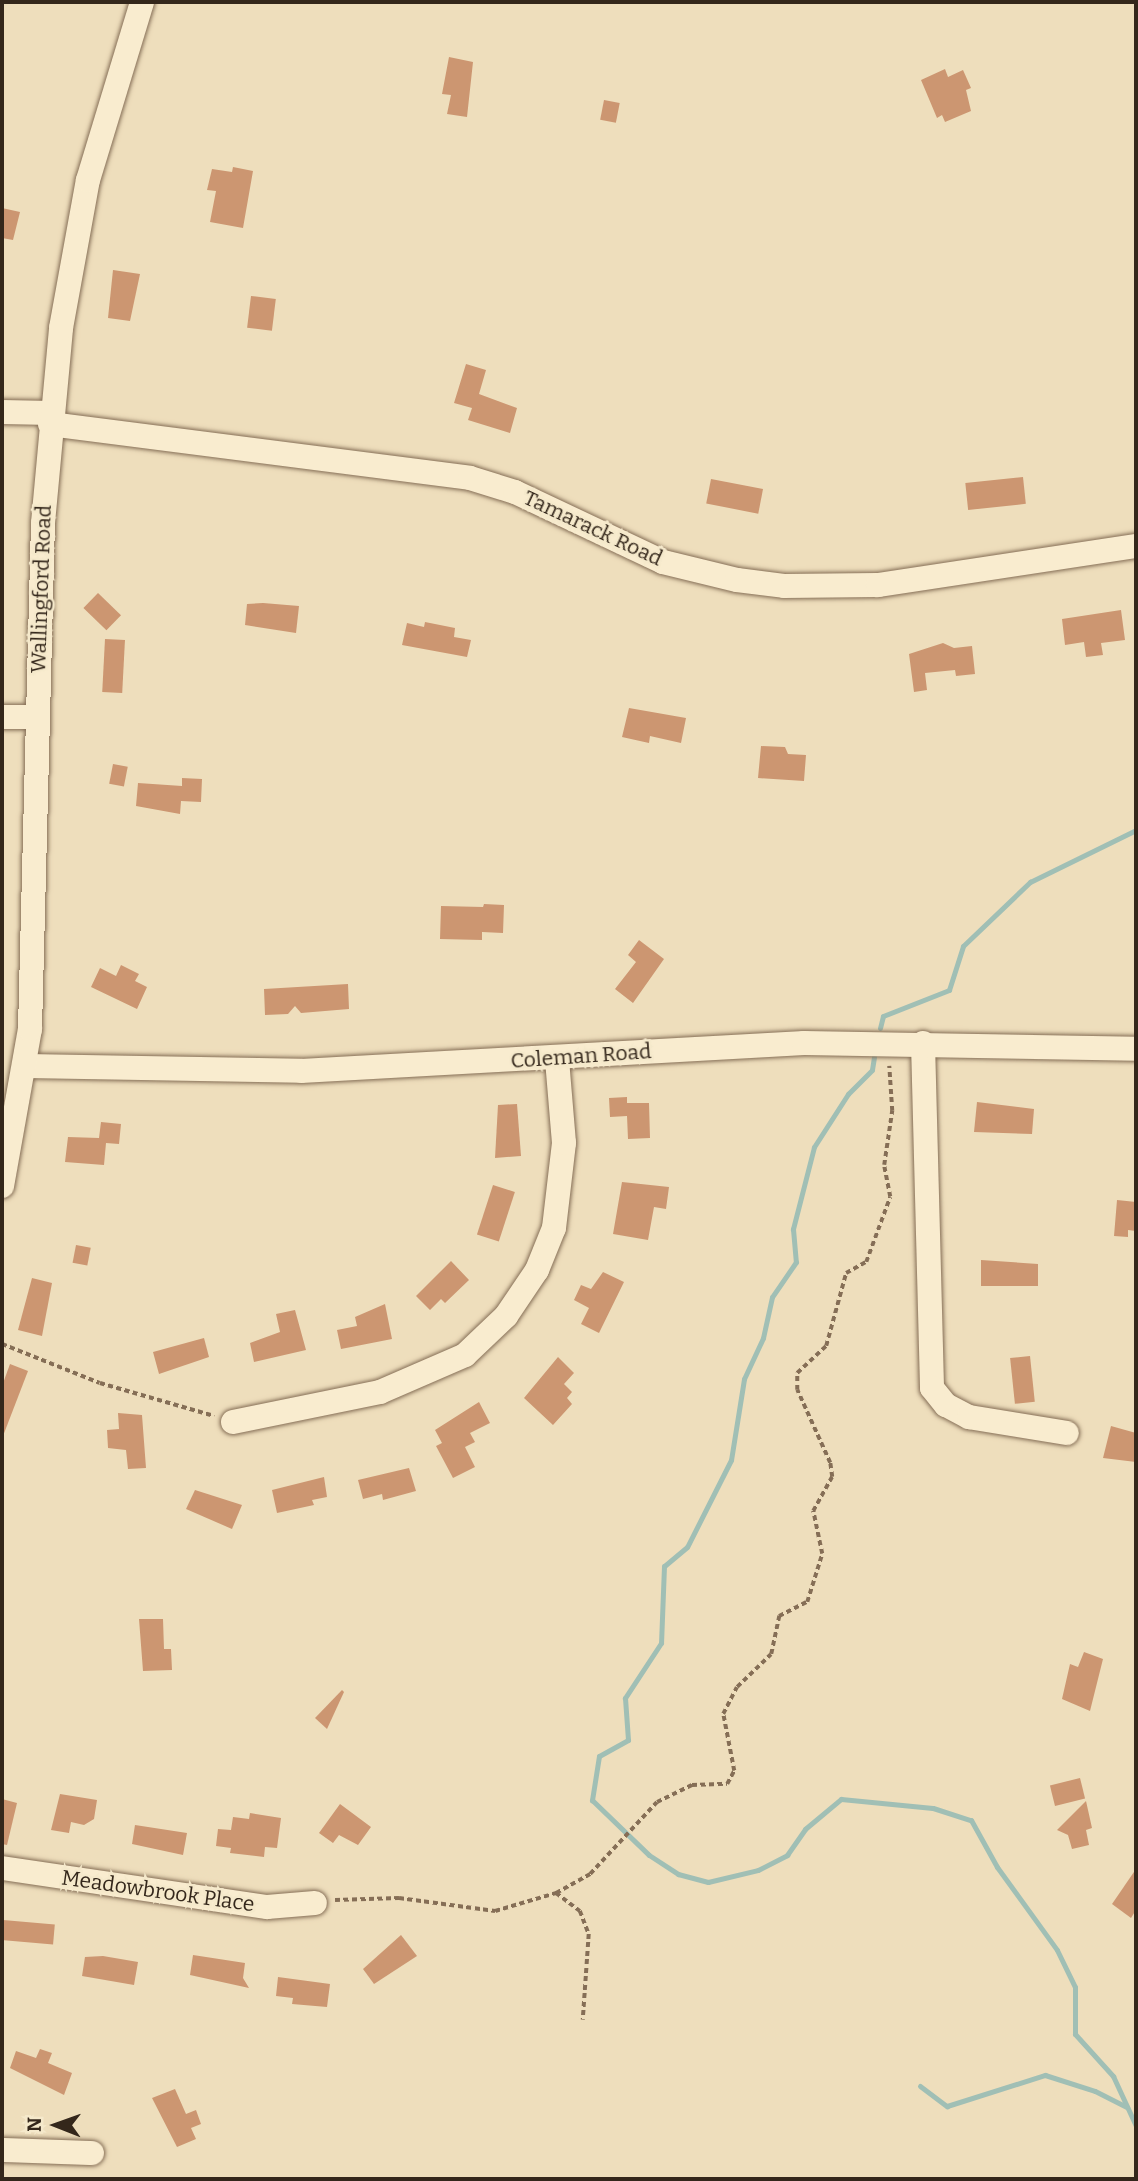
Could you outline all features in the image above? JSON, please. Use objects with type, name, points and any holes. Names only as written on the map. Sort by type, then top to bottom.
[{"type":"street","name":"Wallingford Road","points":[[3,1178],[26,1066],[37,717],[51,419],[61,328],[88,180],[142,2]]},
{"type":"street","name":"Tamarack Road","points":[[2,412],[470,478],[514,492],[663,562],[737,580],[784,586],[878,586],[1136,546]]},
{"type":"street","points":[[2,716],[37,717]]},
{"type":"street","points":[[923,1043],[932,1388],[946,1405],[970,1417],[1067,1433]]},
{"type":"street","name":"Coleman Road","points":[[26,1066],[238,1072],[557,1059],[745,1045],[923,1043],[1136,1049]]},
{"type":"street","points":[[233,1422],[380,1392],[465,1355],[506,1316],[537,1270],[554,1228],[564,1143],[557,1059]]},
{"type":"street","name":"Meadowbrook Place","points":[[2,1867],[267,1907],[315,1903]]},
{"type":"street","points":[[2,2150],[92,2153]]},
{"type":"path","points":[[315,1903],[399,1898],[495,1911],[556,1893],[590,1874],[618,1847],[657,1802],[692,1785],[727,1784],[734,1771],[723,1714],[737,1687],[771,1654],[779,1616],[807,1602],[822,1554],[813,1511],[832,1477],[830,1463],[797,1390],[797,1373],[825,1346],[846,1273],[866,1262],[890,1197],[884,1165],[892,1111],[888,1043]]},
{"type":"path","points":[[2,1344],[100,1383],[233,1422]]},
{"type":"path","points":[[556,1893],[580,1911],[589,1934],[583,2020]]},
{"type":"building","points":[[449,57],[473,62],[467,117],[447,114],[451,95],[442,94]]},
{"type":"building","points":[[945,69],[948,77],[963,70],[971,88],[966,90],[971,111],[945,122],[942,115],[937,118],[921,80]]},
{"type":"building","points":[[604,100],[620,103],[616,123],[600,120]]},
{"type":"building","points":[[233,167],[253,171],[243,228],[210,222],[216,191],[207,190],[212,169],[232,172]]},
{"type":"building","points":[[2,208],[20,212],[13,240],[2,238]]},
{"type":"building","points":[[113,270],[140,274],[130,321],[108,318]]},
{"type":"building","points":[[251,296],[276,299],[272,331],[247,328]]},
{"type":"building","points":[[466,364],[486,370],[479,394],[517,408],[510,433],[468,420],[472,408],[454,403]]},
{"type":"building","points":[[1023,477],[1026,504],[968,510],[965,483]]},
{"type":"building","points":[[711,479],[763,489],[758,514],[706,504]]},
{"type":"building","points":[[98,593],[121,615],[106,630],[83,608]]},
{"type":"building","points":[[247,604],[299,606],[296,633],[245,625]]},
{"type":"building","points":[[1121,610],[1125,640],[1101,643],[1103,655],[1086,657],[1084,642],[1065,645],[1062,619]]},
{"type":"building","points":[[425,622],[455,628],[454,637],[471,640],[467,657],[402,645],[407,623],[424,627]]},
{"type":"building","points":[[105,639],[125,640],[122,693],[102,692]]},
{"type":"building","points":[[943,643],[954,648],[972,646],[975,674],[956,676],[955,670],[925,673],[927,690],[914,692],[909,654]]},
{"type":"building","points":[[629,708],[686,718],[681,743],[650,736],[649,743],[622,737]]},
{"type":"building","points":[[761,746],[785,747],[788,754],[806,755],[804,781],[758,778]]},
{"type":"building","points":[[113,764],[128,767],[124,786],[109,784]]},
{"type":"building","points":[[182,778],[202,779],[201,802],[181,801],[180,814],[136,806],[138,783],[182,786]]},
{"type":"building","points":[[484,904],[504,905],[503,933],[482,932],[482,940],[440,939],[441,906],[483,907]]},
{"type":"building","points":[[639,940],[664,959],[633,1003],[615,989],[636,962],[628,955]]},
{"type":"building","points":[[121,965],[139,974],[135,981],[147,987],[137,1009],[91,987],[100,968],[116,976]]},
{"type":"building","points":[[348,984],[349,1009],[301,1013],[295,1006],[288,1014],[265,1015],[264,989]]},
{"type":"building","points":[[627,1097],[627,1103],[649,1103],[650,1138],[628,1139],[627,1116],[610,1117],[609,1098]]},
{"type":"building","points":[[977,1102],[1034,1109],[1032,1134],[974,1132]]},
{"type":"building","points":[[517,1104],[521,1156],[495,1158],[498,1105]]},
{"type":"building","points":[[101,1122],[121,1124],[119,1144],[106,1143],[104,1165],[65,1162],[68,1137],[99,1138]]},
{"type":"building","points":[[622,1182],[669,1187],[666,1209],[654,1207],[648,1240],[613,1234]]},
{"type":"building","points":[[493,1185],[515,1192],[499,1242],[477,1234]]},
{"type":"building","points":[[1117,1200],[1136,1202],[1136,1231],[1128,1230],[1128,1237],[1114,1236]]},
{"type":"building","points":[[76,1245],[91,1248],[87,1266],[73,1263]]},
{"type":"building","points":[[981,1260],[1038,1264],[1038,1286],[981,1286]]},
{"type":"building","points":[[451,1261],[469,1280],[445,1303],[441,1299],[430,1310],[416,1296]]},
{"type":"building","points":[[603,1272],[624,1282],[599,1333],[581,1324],[589,1308],[574,1300],[581,1285],[591,1289]]},
{"type":"building","points":[[32,1278],[52,1283],[42,1336],[18,1330]]},
{"type":"building","points":[[385,1304],[392,1339],[341,1349],[337,1330],[357,1326],[355,1317]]},
{"type":"building","points":[[295,1310],[306,1350],[254,1362],[250,1343],[280,1332],[276,1314]]},
{"type":"building","points":[[204,1338],[209,1357],[159,1374],[153,1352]]},
{"type":"building","points":[[1030,1356],[1035,1402],[1015,1404],[1010,1358]]},
{"type":"building","points":[[558,1357],[574,1373],[564,1384],[572,1392],[567,1398],[572,1404],[553,1425],[524,1398]]},
{"type":"building","points":[[10,1364],[28,1371],[3,1436],[2,1386]]},
{"type":"building","points":[[479,1402],[490,1423],[470,1433],[475,1442],[465,1447],[475,1467],[453,1478],[436,1446],[442,1443],[435,1430]]},
{"type":"building","points":[[118,1413],[142,1415],[146,1468],[128,1469],[126,1450],[108,1448],[107,1430],[119,1429]]},
{"type":"building","points":[[1111,1426],[1136,1433],[1136,1462],[1103,1458]]},
{"type":"building","points":[[409,1468],[416,1491],[383,1500],[382,1494],[363,1499],[358,1480]]},
{"type":"building","points":[[324,1477],[327,1497],[312,1500],[314,1505],[277,1513],[272,1490]]},
{"type":"building","points":[[195,1490],[242,1505],[232,1529],[186,1509]]},
{"type":"building","points":[[139,1619],[163,1619],[164,1649],[171,1649],[172,1670],[143,1671]]},
{"type":"building","points":[[1084,1652],[1103,1659],[1090,1711],[1062,1699],[1070,1664],[1078,1667]]},
{"type":"building","points":[[342,1690],[344,1692],[327,1729],[315,1718]]},
{"type":"building","points":[[1080,1778],[1085,1798],[1055,1806],[1050,1785]]},
{"type":"building","points":[[60,1794],[97,1800],[94,1819],[84,1825],[71,1822],[69,1833],[51,1830]]},
{"type":"building","points":[[2,1799],[17,1803],[7,1845],[2,1844]]},
{"type":"building","points":[[1086,1801],[1092,1828],[1086,1830],[1089,1845],[1072,1849],[1068,1835],[1057,1830]]},
{"type":"building","points":[[340,1804],[371,1827],[358,1845],[339,1835],[333,1843],[319,1833]]},
{"type":"building","points":[[250,1813],[281,1818],[277,1848],[265,1847],[264,1857],[230,1853],[231,1848],[216,1846],[218,1829],[231,1830],[233,1817],[249,1819]]},
{"type":"building","points":[[135,1825],[187,1833],[183,1855],[132,1844]]},
{"type":"building","points":[[1136,1869],[1136,1910],[1131,1918],[1112,1904]]},
{"type":"building","points":[[3,1920],[55,1925],[53,1944],[2,1940]]},
{"type":"building","points":[[401,1935],[417,1956],[374,1984],[363,1969]]},
{"type":"building","points":[[193,1955],[245,1963],[243,1978],[249,1988],[190,1975]]},
{"type":"building","points":[[103,1956],[138,1962],[134,1985],[82,1976],[85,1957]]},
{"type":"building","points":[[278,1977],[330,1984],[327,2007],[292,2004],[293,1998],[276,1996]]},
{"type":"building","points":[[40,2049],[52,2053],[48,2063],[72,2073],[64,2095],[10,2068],[16,2051],[36,2058]]},
{"type":"building","points":[[175,2089],[186,2114],[196,2110],[201,2124],[191,2128],[196,2139],[177,2147],[152,2098]]},
{"type":"waterway","points":[[880,1028],[883,1016],[949,990],[963,946],[1030,882],[1136,830]]},
{"type":"waterway","points":[[874,1057],[872,1070],[848,1094],[814,1147],[793,1229],[796,1262],[772,1297],[763,1338],[744,1379],[731,1460],[687,1547],[664,1566],[661,1643],[625,1698],[628,1740],[599,1756],[592,1800],[649,1855],[678,1874],[708,1882],[758,1870],[787,1855],[805,1829],[841,1799],[933,1808],[971,1820],[997,1867],[1057,1950],[1075,1987],[1075,2034],[1113,2076],[1136,2126]]},
{"type":"waterway","points":[[920,2086],[947,2106],[1045,2075],[1095,2091],[1127,2107]]}]
